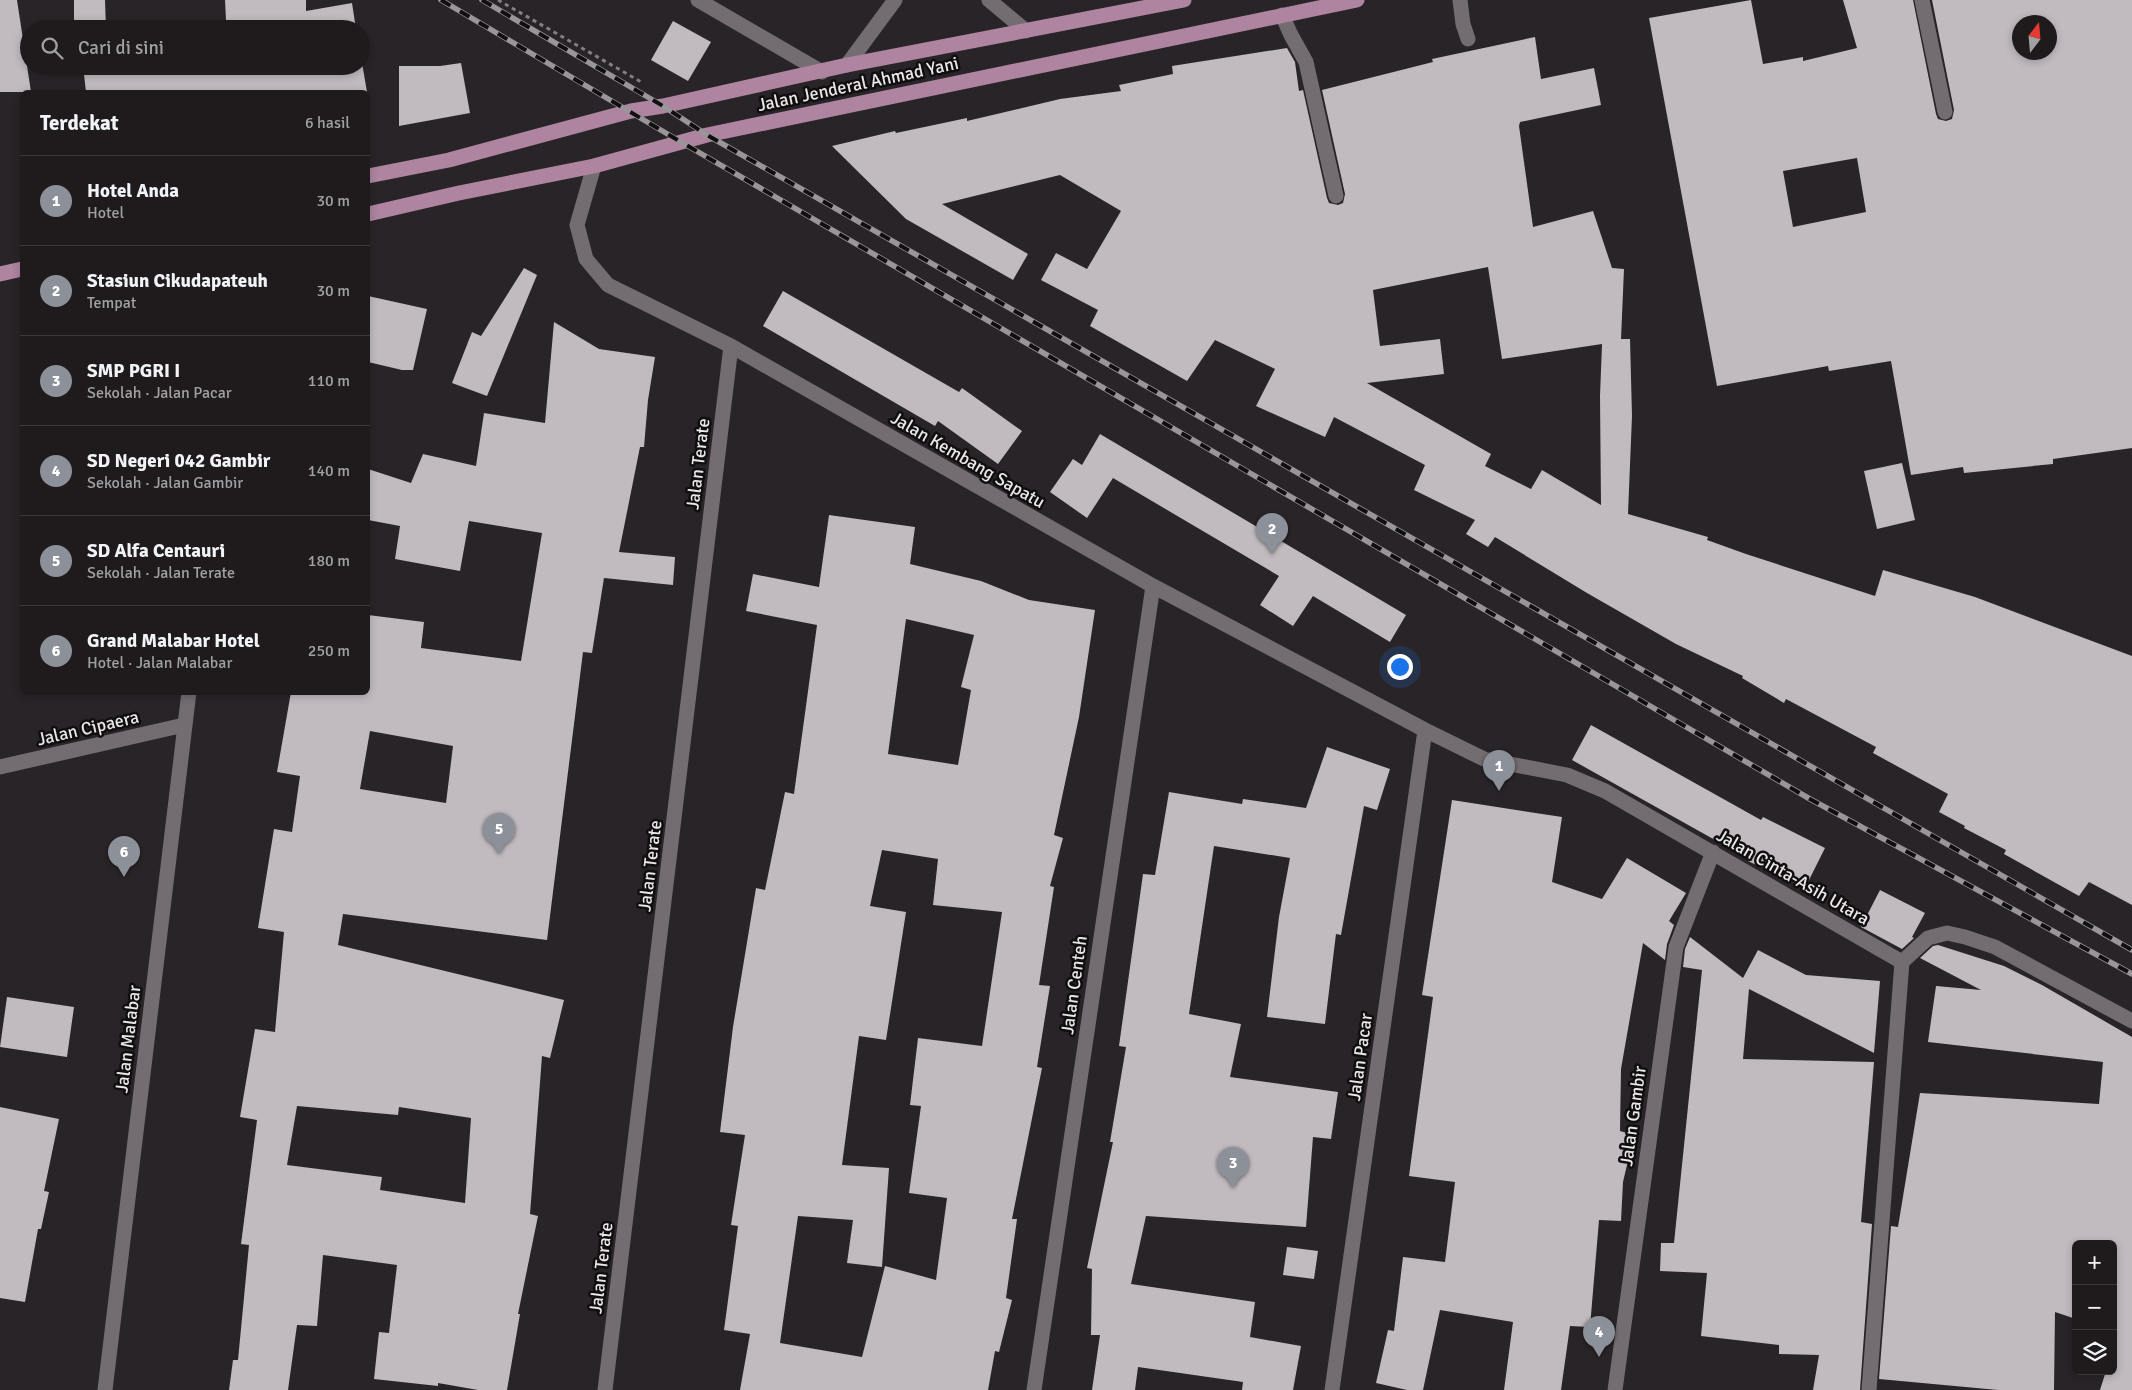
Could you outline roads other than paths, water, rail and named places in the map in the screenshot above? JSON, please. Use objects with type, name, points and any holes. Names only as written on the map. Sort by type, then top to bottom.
[{"type":"main road","name":"Jalan Jenderal Ahmad Yani","points":[[370,176],[449,160],[631,111],[678,103],[847,65],[1184,0]]},
{"type":"main road","name":"Jalan Jenderal Ahmad Yani","points":[[370,214],[458,193],[594,166],[707,135],[1357,0]]},
{"type":"main road","points":[[0,274],[20,269]]},
{"type":"street","points":[[698,0],[822,72]]},
{"type":"street","points":[[847,65],[895,0]]},
{"type":"street","points":[[989,0],[1026,31]]},
{"type":"street","points":[[1460,0],[1463,24],[1468,39]]},
{"type":"street","points":[[1922,0],[1945,112]]},
{"type":"street","points":[[1282,15],[1306,62],[1336,196]]},
{"type":"street","name":"Jalan Kembang Sapatu","points":[[594,166],[577,225],[586,259],[608,285],[731,346],[1153,586],[1425,730]]},
{"type":"street","name":"Jalan Terate","points":[[605,1390],[731,346]]},
{"type":"street","name":"Jalan Centeh","points":[[1034,1390],[1153,586]]},
{"type":"street","name":"Jalan Malabar","points":[[105,1390],[189,695]]},
{"type":"street","name":"Jalan Cipaera","points":[[0,767],[184,725]]},
{"type":"street","name":"Jalan Cinta-Asih Utara","points":[[1425,730],[1484,759],[1567,775],[1605,791],[1902,962]]},
{"type":"street","name":"Jalan Pacar","points":[[1332,1390],[1425,730]]},
{"type":"street","name":"Jalan Gambir","points":[[1615,1390],[1676,947],[1713,852]]},
{"type":"street","points":[[1869,1390],[1902,962],[1928,938],[1947,933],[1965,937],[1995,947],[2132,1021]]},
{"type":"railway","points":[[441,0],[681,142],[1810,799],[2132,974]]},
{"type":"railway","points":[[482,0],[663,106],[707,135],[2132,950]]},
{"type":"place","name":"Stasiun Cikudapateuh","points":[[1272,554]]},
{"type":"place","name":"Hotel Anda","points":[[1499,791]]},
{"type":"place","name":"SD Alfa Centauri","points":[[499,854]]},
{"type":"place","name":"Grand Malabar Hotel","points":[[124,877]]},
{"type":"place","name":"SMP PGRI I","points":[[1233,1188]]},
{"type":"place","name":"SD Negeri 042 Gambir","points":[[1599,1357]]}]
